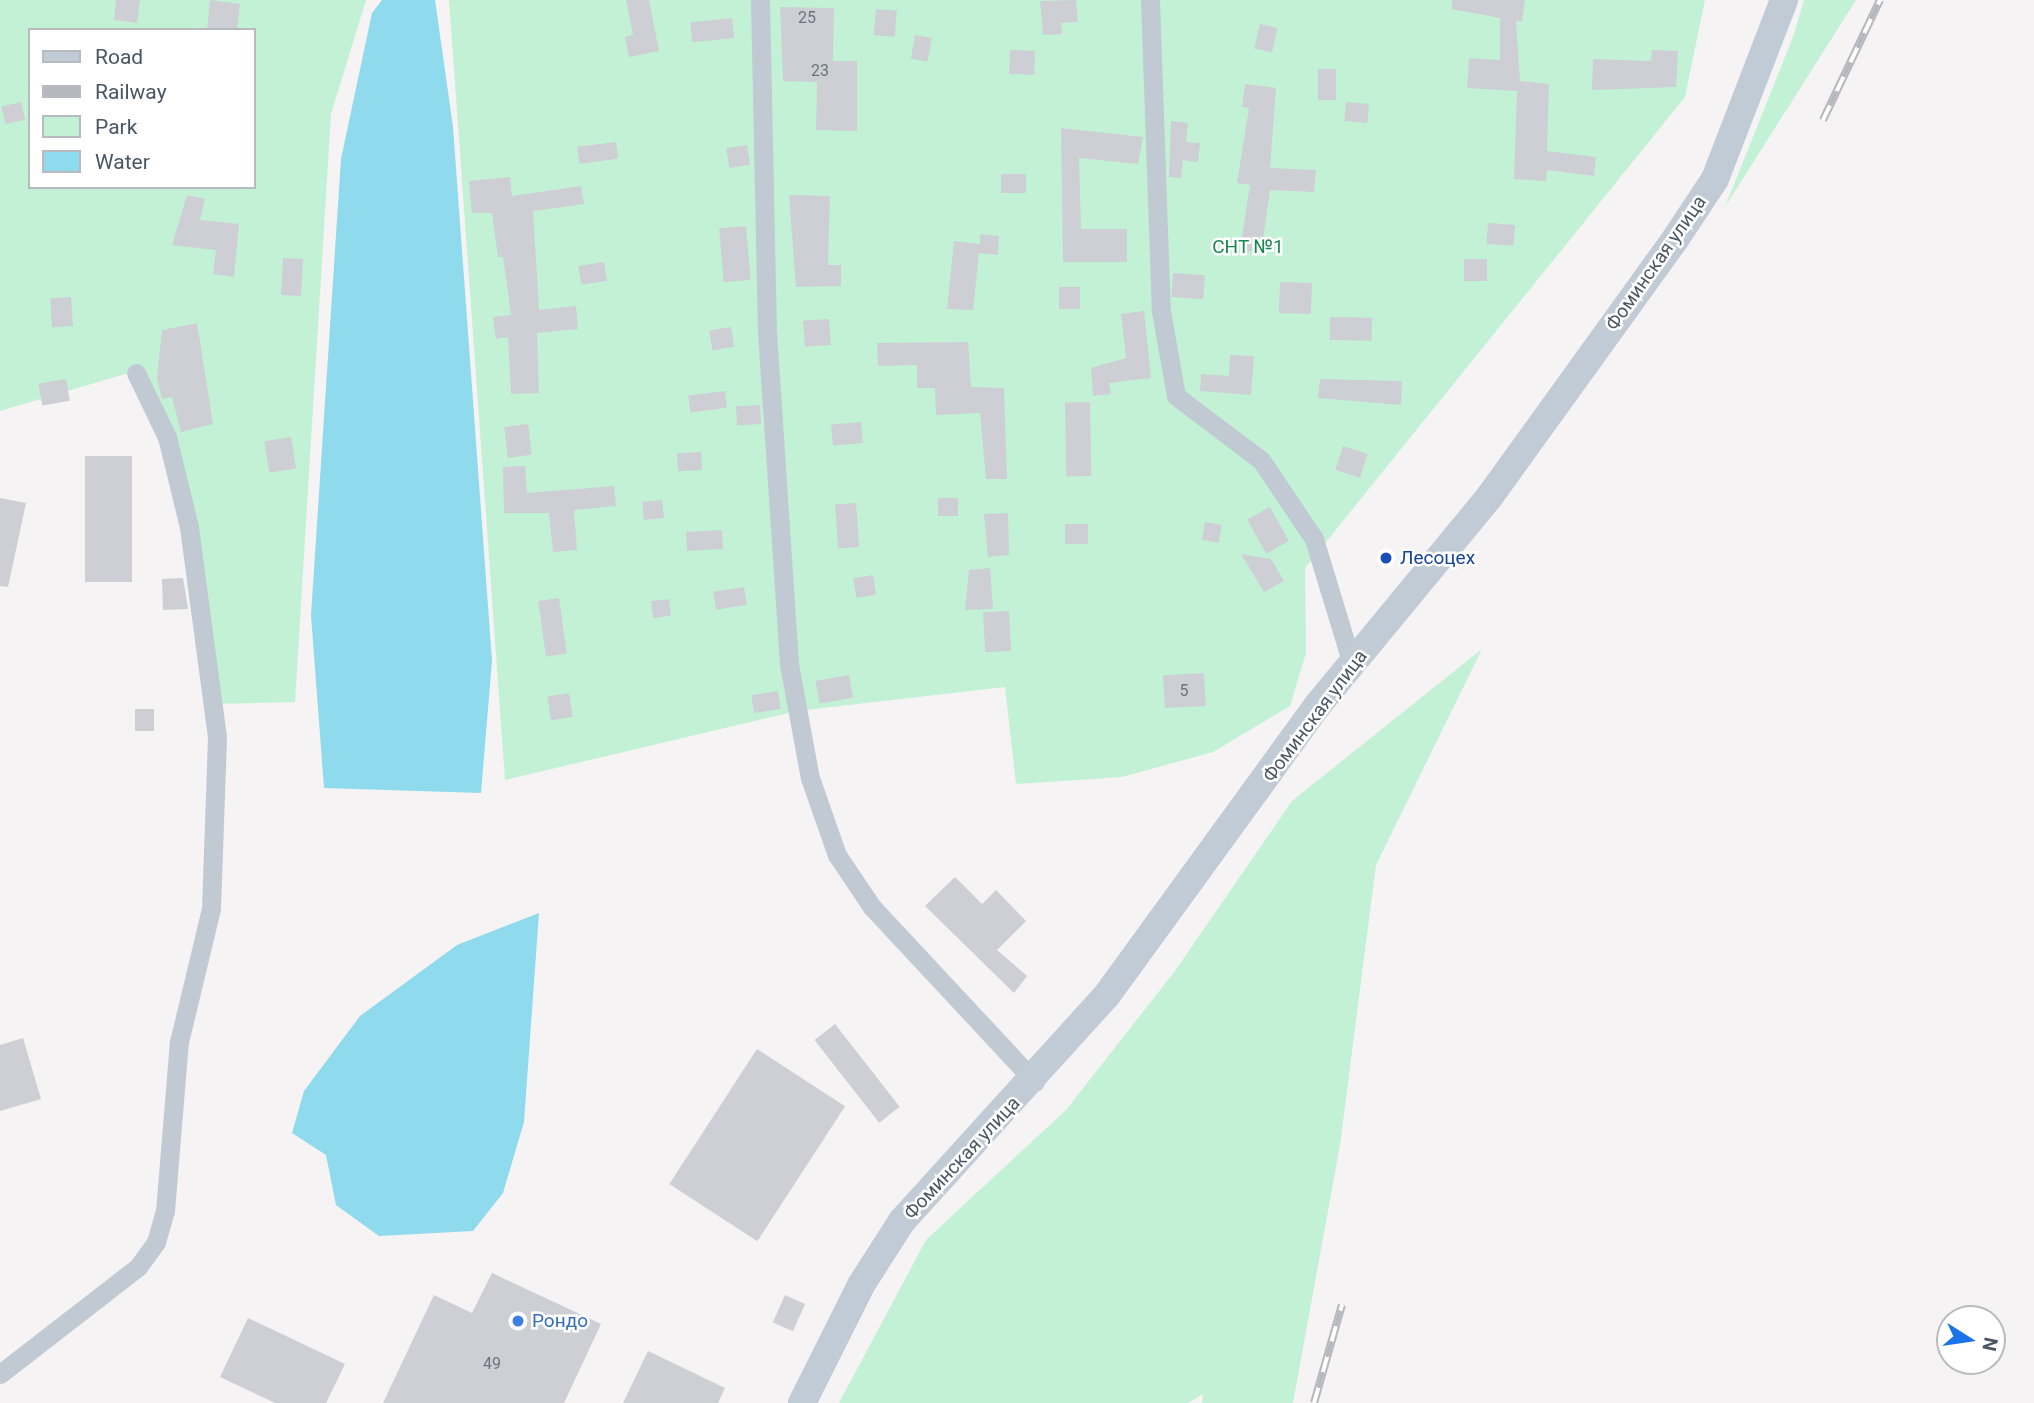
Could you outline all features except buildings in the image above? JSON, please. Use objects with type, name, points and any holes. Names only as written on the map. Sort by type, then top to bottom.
[{"type":"street","points":[[760,0],[770,373],[789,664],[810,778],[837,855],[872,907],[1035,1082]]},
{"type":"street","points":[[1150,0],[1161,311],[1176,396],[1261,460],[1314,539],[1352,664]]},
{"type":"street","name":"Фоминская улица","points":[[802,1403],[861,1285],[902,1220],[1035,1082],[1170,914],[1352,664],[1490,496],[1715,179],[1784,0]]},
{"type":"street","points":[[0,1374],[138,1267],[156,1242],[165,1211],[180,1042],[211,909],[216,737],[189,527],[166,437],[136,373]]},
{"type":"green space","points":[[0,0],[366,0],[331,114],[295,702],[217,704],[190,510],[132,372],[0,411]]},
{"type":"green space","name":"СНТ №1","points":[[449,0],[1705,0],[1685,97],[1305,568],[1306,653],[1290,706],[1213,752],[1122,777],[1016,784],[1005,687],[797,711],[505,780]]},
{"type":"green space","points":[[1804,0],[1856,0],[1725,207],[1793,37]]},
{"type":"green space","points":[[1482,649],[1376,865],[1340,1145],[1293,1403],[1202,1403],[1203,1394],[1188,1403],[839,1403],[926,1240],[1066,1110],[1175,971],[1292,801]]},
{"type":"water","points":[[382,0],[435,0],[453,127],[492,661],[481,793],[324,788],[311,615],[341,159],[372,13]]},
{"type":"water","points":[[539,913],[524,1122],[503,1193],[473,1231],[379,1236],[336,1205],[326,1155],[292,1133],[304,1091],[360,1016],[457,945]]},
{"type":"railway","points":[[1823,120],[1880,0]]},
{"type":"railway","points":[[1314,1403],[1342,1305]]},
{"type":"place","name":"Лесоцех","points":[[1386,558]]},
{"type":"place","name":"Рондо","points":[[518,1321]]}]
